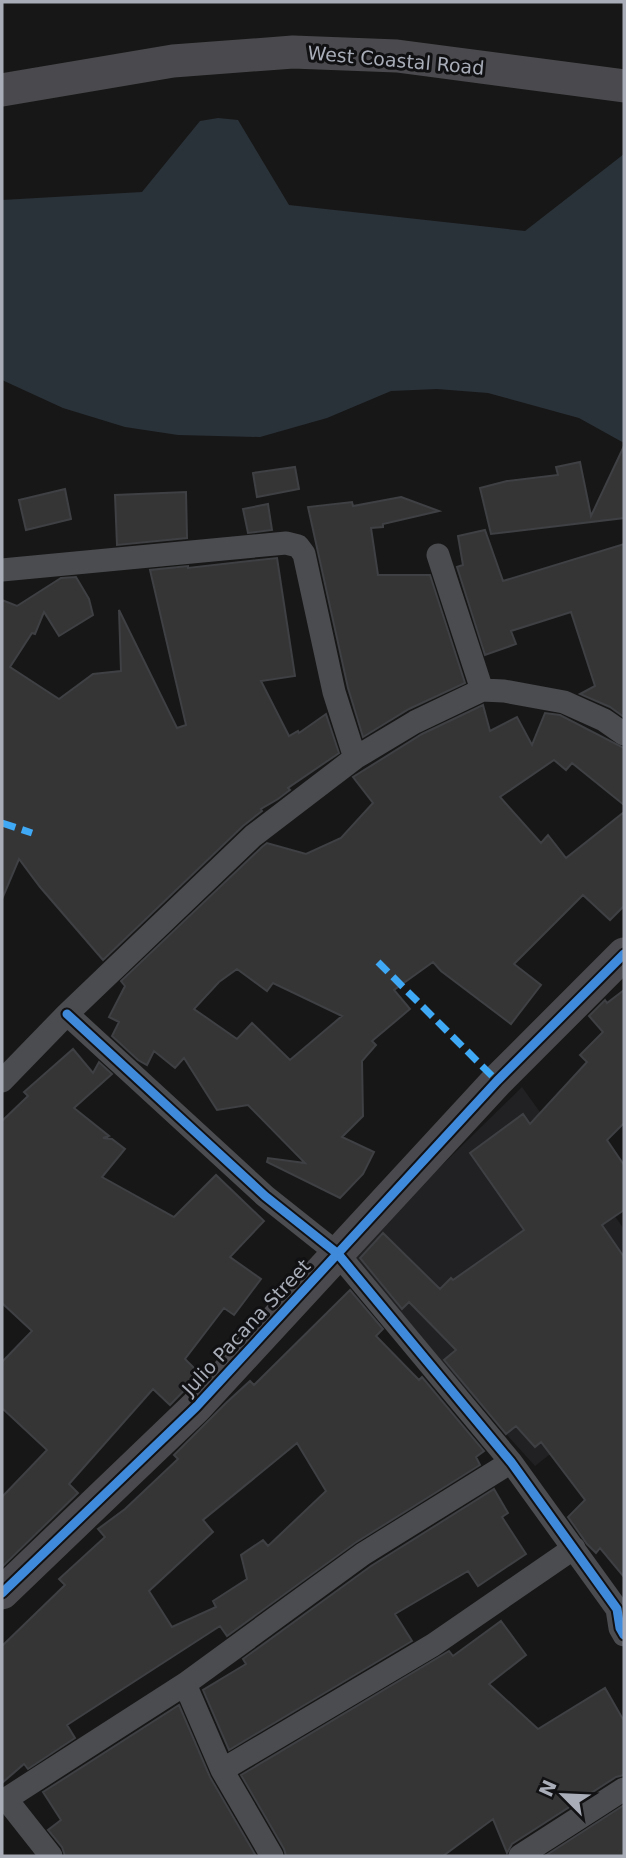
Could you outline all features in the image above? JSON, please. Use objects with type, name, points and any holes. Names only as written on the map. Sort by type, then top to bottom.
[{"type":"street","name":"West Coastal Road","points":[[2,90],[173,61],[293,52],[397,56],[624,86]]},
{"type":"street","points":[[2,570],[286,543],[299,546],[304,554],[334,692],[355,758]]},
{"type":"street","points":[[438,555],[482,690]]},
{"type":"street","points":[[2,1082],[67,1014],[253,836],[355,758],[415,722],[482,690],[528,694],[564,702],[604,720],[624,734]]},
{"type":"street","name":"Julio Pacana Street","points":[[2,1593],[196,1407],[498,1081],[624,954]]},
{"type":"street","points":[[67,1014],[265,1196],[338,1254],[511,1462],[617,1609],[624,1635]]},
{"type":"street","points":[[51,1856],[4,1801],[185,1684],[363,1554],[511,1462]]},
{"type":"street","points":[[222,1770],[433,1646],[574,1548]]},
{"type":"street","points":[[185,1684],[222,1770],[272,1856]]},
{"type":"street","points":[[520,1856],[624,1789]]},
{"type":"shaded area","points":[[218,118],[238,120],[289,205],[525,231],[624,154],[624,443],[579,418],[488,393],[437,389],[391,391],[327,418],[260,437],[178,435],[125,427],[63,408],[2,380],[2,200],[142,192],[200,121]]},
{"type":"shaded area","points":[[522,1087],[624,1229],[624,1396],[535,1466],[347,1258]]},
{"type":"building","points":[[624,446],[624,518],[491,534],[480,488],[507,481],[558,475],[556,467],[580,462],[591,516]]},
{"type":"building","points":[[295,467],[299,489],[257,497],[253,473]]},
{"type":"building","points":[[65,489],[71,519],[26,530],[19,500]]},
{"type":"building","points":[[186,492],[187,538],[117,545],[115,495]]},
{"type":"building","points":[[401,497],[439,511],[371,528],[378,575],[430,575],[465,683],[409,709],[363,737],[348,688],[308,507],[352,502],[353,506]]},
{"type":"building","points":[[268,504],[272,530],[248,533],[243,509]]},
{"type":"building","points":[[485,530],[503,581],[624,544],[624,717],[610,707],[580,694],[595,686],[571,612],[511,631],[516,644],[485,655],[457,567],[463,565],[458,536]]},
{"type":"building","points":[[277,558],[295,676],[261,681],[289,736],[298,731],[299,733],[326,714],[339,753],[261,809],[262,811],[103,960],[19,859],[2,899],[2,600],[17,606],[61,578],[76,577],[89,599],[93,615],[59,636],[44,612],[35,634],[32,633],[10,667],[59,699],[93,674],[121,671],[119,610],[177,728],[186,725],[150,570]]},
{"type":"building","points":[[483,705],[490,731],[517,717],[532,745],[545,713],[560,715],[624,748],[624,805],[572,763],[566,770],[554,760],[500,797],[541,843],[548,835],[566,858],[624,812],[624,906],[610,920],[583,895],[514,964],[541,985],[511,1024],[433,962],[394,990],[410,1009],[372,1041],[376,1045],[362,1061],[363,1116],[342,1137],[374,1152],[363,1174],[340,1198],[267,1162],[268,1158],[305,1163],[248,1105],[217,1110],[184,1058],[175,1068],[154,1051],[147,1065],[138,1060],[112,1036],[119,1022],[109,1017],[125,986],[121,981],[262,847],[267,843],[306,854],[341,838],[373,803],[353,777],[422,734]],"holes":[[[237,969],[267,991],[273,983],[342,1016],[290,1060],[252,1023],[237,1039],[194,1009],[219,982]]]},
{"type":"building","points":[[624,990],[624,1123],[607,1140],[624,1165],[624,1210],[602,1225],[624,1257],[624,1577],[600,1548],[596,1553],[587,1544],[568,1517],[585,1500],[541,1442],[535,1447],[516,1426],[506,1434],[444,1360],[456,1350],[409,1302],[402,1309],[360,1258],[383,1233],[440,1289],[451,1278],[453,1280],[524,1230],[470,1153],[523,1114],[530,1124],[587,1062],[580,1055],[603,1032],[589,1016],[605,1000],[607,1003]]},
{"type":"building","points":[[73,1049],[93,1073],[99,1062],[112,1074],[74,1108],[109,1136],[103,1138],[112,1139],[125,1149],[102,1177],[174,1217],[216,1175],[264,1221],[230,1257],[261,1279],[234,1315],[224,1308],[185,1359],[200,1374],[170,1405],[153,1389],[69,1484],[78,1493],[2,1567],[2,1497],[47,1450],[2,1408],[2,1362],[32,1331],[2,1303],[2,1121],[28,1096],[24,1092]]},
{"type":"building","points":[[350,1290],[383,1329],[376,1336],[419,1380],[422,1377],[484,1451],[476,1457],[480,1465],[355,1543],[227,1636],[220,1626],[67,1725],[75,1738],[28,1769],[24,1764],[2,1783],[2,1646],[65,1585],[59,1579],[105,1537],[98,1529],[125,1509],[178,1459],[174,1455],[227,1402],[250,1381],[254,1385]],"holes":[[[297,1443],[326,1491],[268,1546],[263,1540],[241,1555],[247,1579],[213,1601],[216,1607],[172,1627],[149,1591],[213,1532],[203,1520]]]},
{"type":"building","points":[[494,1489],[508,1513],[502,1517],[526,1554],[478,1586],[468,1571],[395,1614],[412,1641],[229,1750],[203,1690],[246,1664],[243,1659],[371,1566]]},
{"type":"building","points":[[501,1621],[526,1655],[489,1684],[538,1729],[605,1688],[624,1721],[624,1775],[616,1777],[512,1844],[507,1853],[493,1819],[443,1856],[286,1856],[241,1775],[449,1651],[453,1656]]},
{"type":"building","points":[[179,1705],[210,1777],[256,1856],[65,1856],[62,1847],[48,1830],[61,1820],[43,1792]]},
{"type":"building","points":[[624,1805],[624,1856],[545,1856]]},
{"type":"marked path","points":[[2,823],[32,833]]},
{"type":"marked path","points":[[378,962],[497,1081]]},
{"type":"cycle path","points":[[2,1593],[196,1407],[497,1081],[624,954]]},
{"type":"cycle path","points":[[67,1014],[265,1196],[338,1254],[511,1462],[617,1609],[624,1635]]}]
